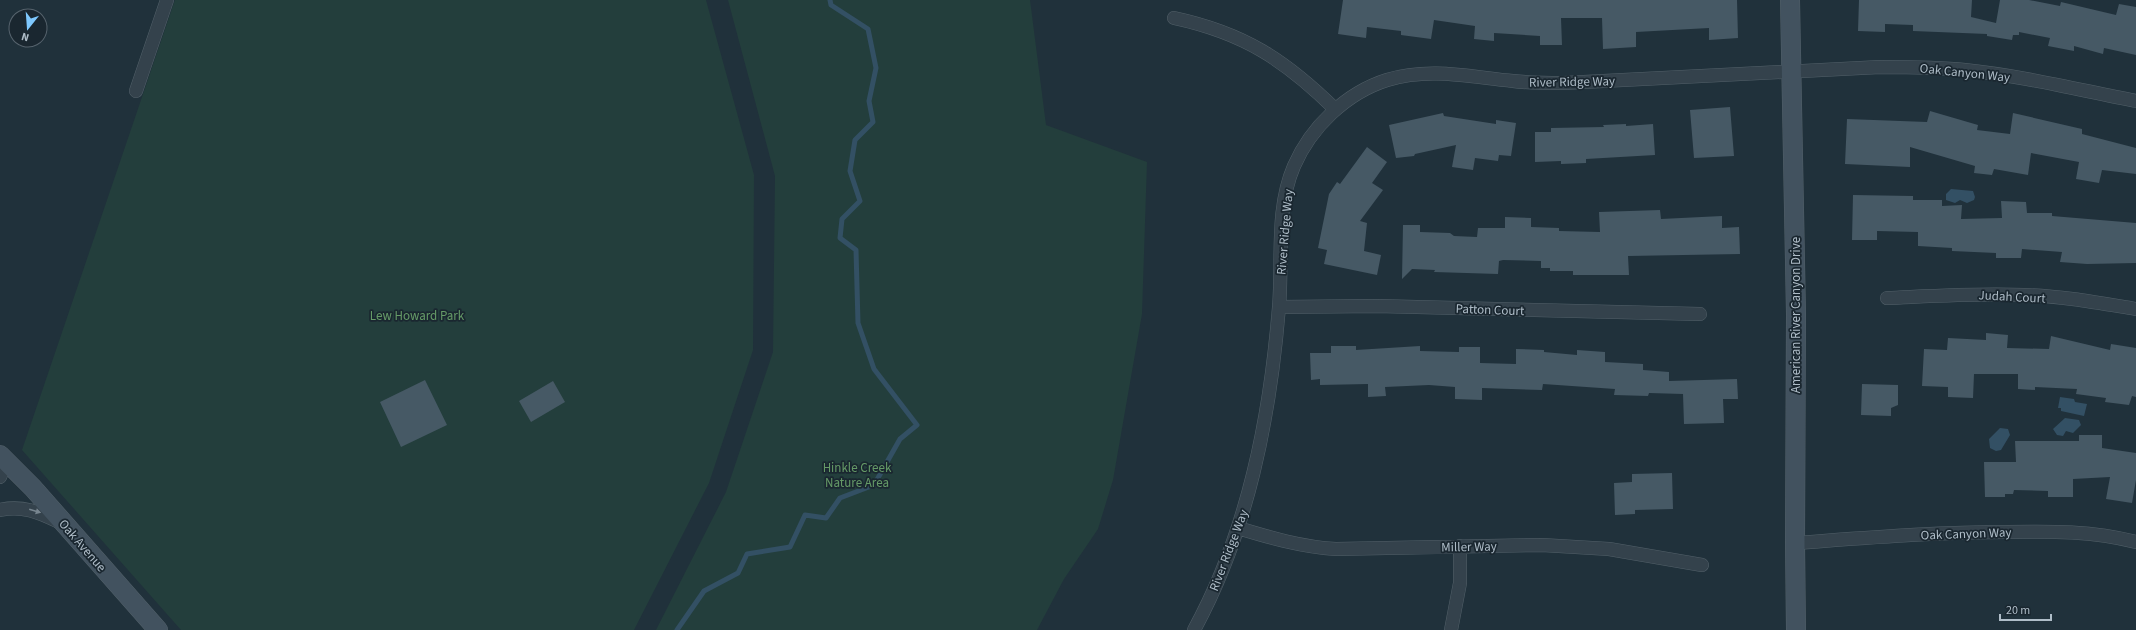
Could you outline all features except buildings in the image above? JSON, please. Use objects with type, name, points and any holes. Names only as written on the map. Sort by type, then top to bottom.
[{"type":"main road","name":"American River Canyon Drive","points":[[1790,0],[1796,314],[1796,630]]},
{"type":"main road","name":"Oak Avenue","points":[[2,464],[67,526],[158,630]]},
{"type":"street","points":[[136,91],[167,0]]},
{"type":"street","points":[[1174,18],[1233,35],[1259,48],[1305,80],[1335,109]]},
{"type":"street","name":"Oak Canyon Way","points":[[1791,71],[1880,67],[1965,70],[2013,77],[2136,101]]},
{"type":"street","name":"River Ridge Way","points":[[1194,630],[1223,568],[1238,528],[1248,496],[1263,434],[1279,307],[1283,213],[1288,182],[1294,166],[1310,139],[1335,109],[1370,88],[1385,81],[1418,74],[1451,73],[1516,82],[1564,83],[1791,71]]},
{"type":"street","name":"Judah Court","points":[[1887,298],[1971,294],[2025,295],[2079,300],[2136,309]]},
{"type":"street","name":"Patton Court","points":[[1279,307],[1377,306],[1700,314]]},
{"type":"street","points":[[0,510],[20,508],[37,511],[67,526]]},
{"type":"street","name":"Miller Way","points":[[1238,528],[1288,544],[1312,548],[1336,549],[1542,545],[1609,550],[1702,565]]},
{"type":"street","name":"Oak Canyon Way","points":[[1795,544],[1947,532],[2061,531],[2110,535],[2136,542]]},
{"type":"street","points":[[1451,630],[1460,583],[1460,546]]},
{"type":"green space","name":"Lew Howard Park","points":[[175,0],[706,0],[754,175],[753,350],[709,483],[634,630],[181,630],[22,450]]},
{"type":"green space","name":"Hinkle Creek Nature Area","points":[[728,0],[1030,0],[1046,125],[1147,162],[1142,314],[1113,480],[1098,529],[1064,579],[1037,630],[656,630],[726,492],[773,352],[775,176]]},
{"type":"water","points":[[1951,189],[1973,191],[1975,197],[1974,200],[1967,203],[1960,200],[1955,203],[1946,200],[1946,194]]},
{"type":"water","points":[[2060,397],[2074,399],[2075,402],[2087,404],[2084,416],[2061,411],[2061,408],[2058,408]]},
{"type":"water","points":[[2065,418],[2079,420],[2081,425],[2073,433],[2066,431],[2063,436],[2057,435],[2053,429]]},
{"type":"water","points":[[2000,428],[2008,429],[2010,435],[2001,450],[1996,451],[1990,448],[1989,439]]},
{"type":"waterway","points":[[677,630],[704,591],[738,573],[747,554],[790,547],[805,515],[826,518],[840,498],[874,485],[900,439],[917,425],[874,369],[858,323],[856,250],[840,238],[842,219],[860,201],[850,171],[855,140],[873,122],[869,101],[876,68],[868,29],[831,5],[830,0]]}]
